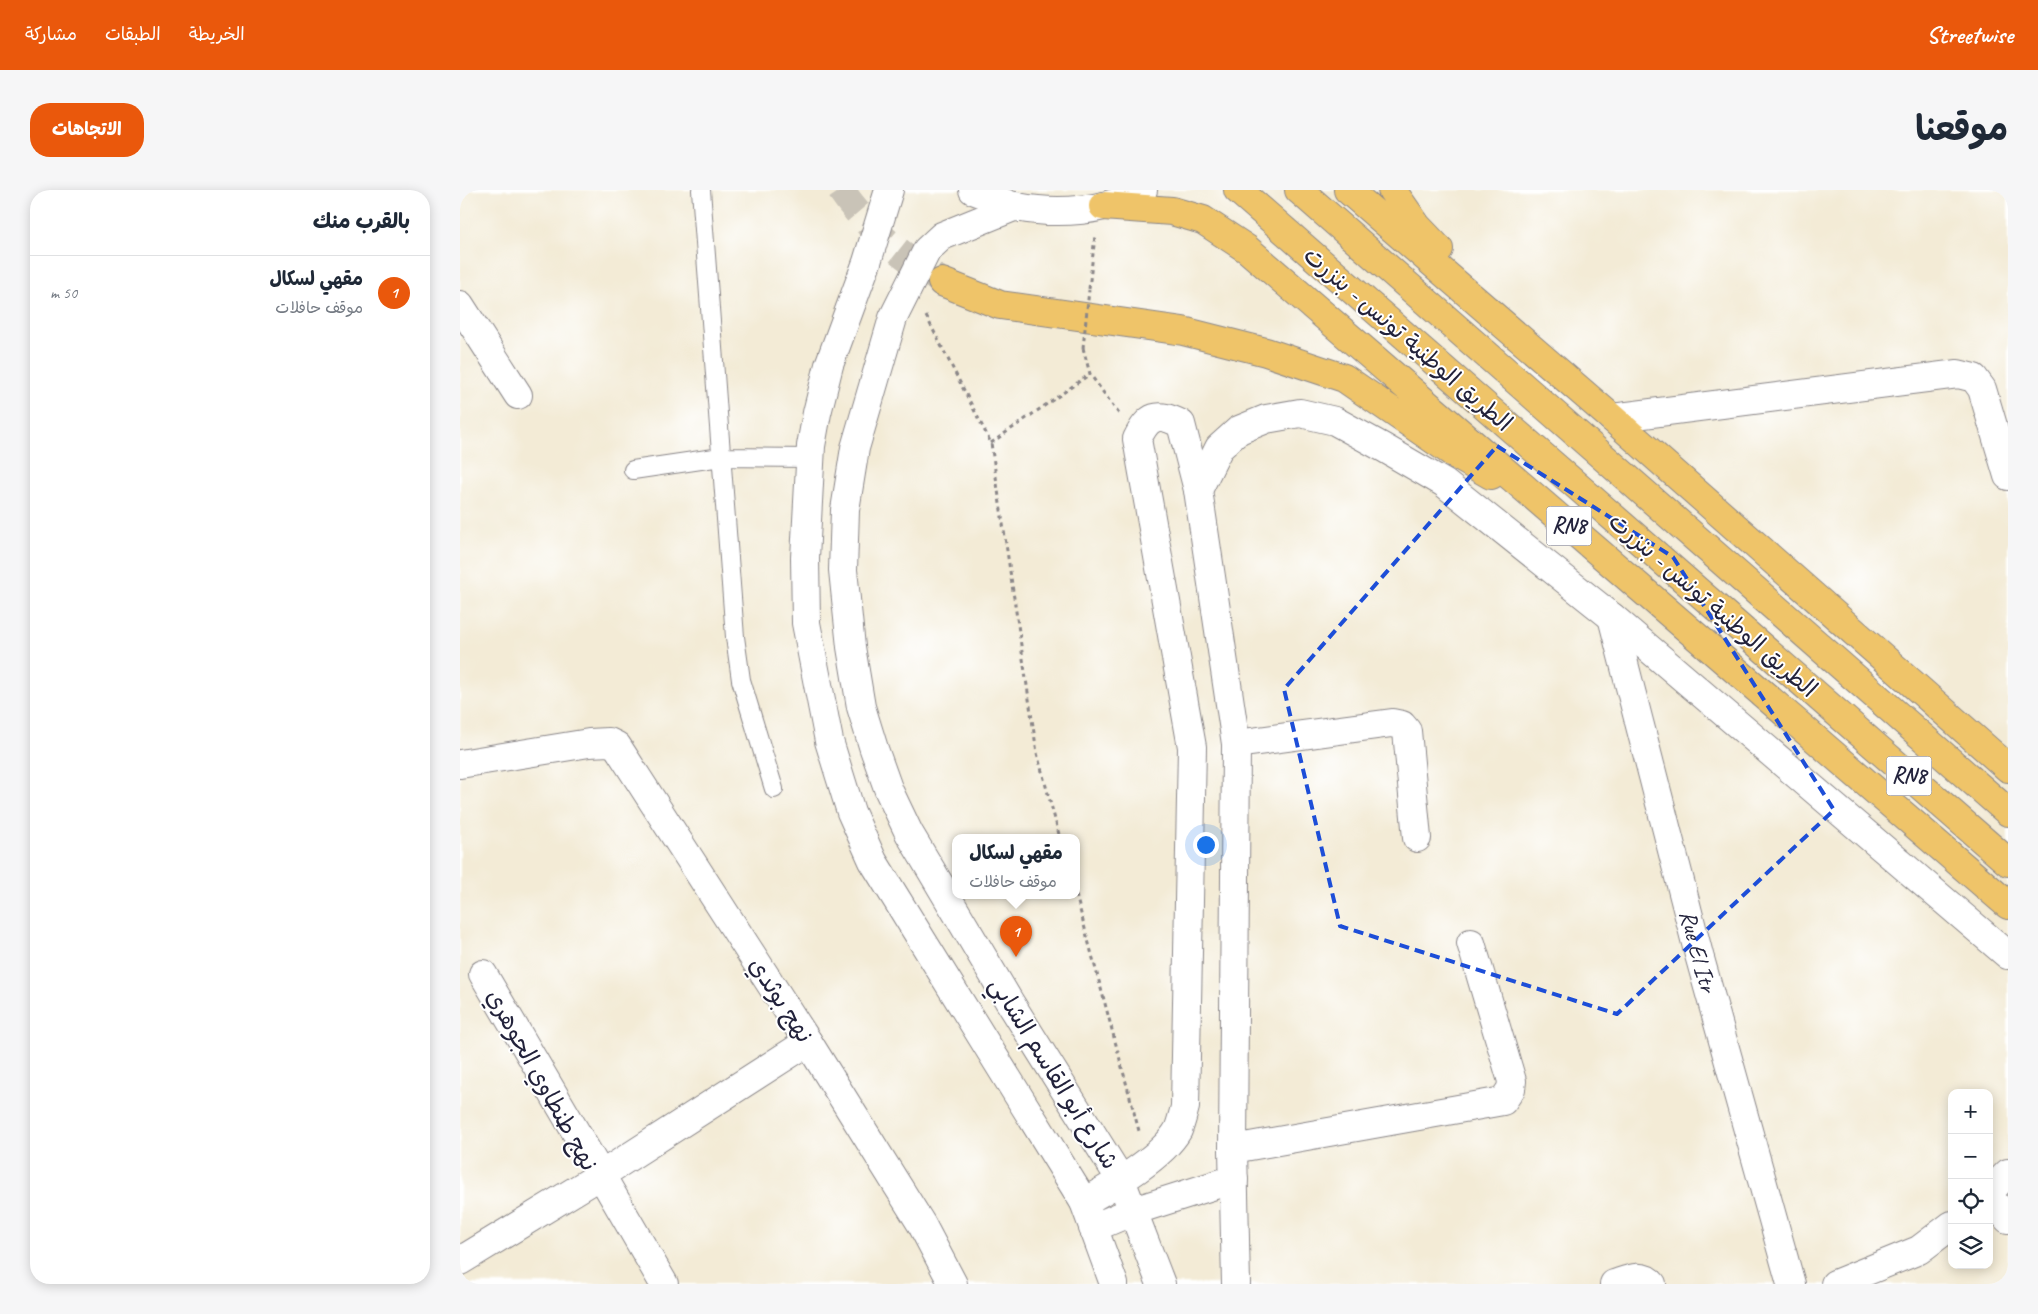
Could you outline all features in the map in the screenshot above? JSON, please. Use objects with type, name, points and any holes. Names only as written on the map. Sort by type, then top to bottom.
[{"type":"highway","name":"الطريق الوطنية تونس - بنزرت","points":[[1238,190],[2008,862]]},
{"type":"highway","name":"الطريق الوطنية تونس - بنزرت","points":[[1298,190],[1836,659],[2008,812]]},
{"type":"highway","points":[[1348,190],[1612,418],[2008,768]]},
{"type":"highway","points":[[1392,190],[1417,226],[1562,375]]},
{"type":"highway","name":"RN8","points":[[1099,207],[1158,210],[1204,220],[1240,244],[2008,905]]},
{"type":"highway","name":"RN8","points":[[942,282],[1000,305],[1183,331],[1266,352],[1344,378],[1484,472],[1520,484]]},
{"type":"street","name":"شارع أبو القاسم الشابي","points":[[889,190],[867,262],[829,365],[817,413],[810,458],[805,558],[806,623],[829,741],[851,812],[873,861],[1084,1202],[1114,1284]]},
{"type":"street","points":[[974,190],[1016,206],[1053,211],[1099,207],[1143,190]]},
{"type":"street","name":"شارع أبو القاسم الشابي","points":[[1016,206],[942,236],[927,250],[902,298],[886,339],[855,448],[846,510],[843,570],[851,647],[861,707],[889,791],[909,833],[1009,1001],[1121,1180],[1161,1284]]},
{"type":"street","points":[[460,305],[518,394]]},
{"type":"street","points":[[1612,418],[1958,374],[1974,378],[1982,389],[2008,476]]},
{"type":"street","points":[[1198,490],[1219,448],[1239,430],[1266,418],[1300,413],[1335,421],[1444,483],[1612,617],[2008,955]]},
{"type":"street","points":[[1084,1202],[1121,1180],[1168,1143],[1179,1128],[1185,1108],[1192,747],[1137,439],[1144,424],[1155,417],[1167,416],[1181,424],[1198,490],[1236,744],[1233,1149],[1236,1284]]},
{"type":"street","name":"Rue El Itr","points":[[1612,617],[1699,955],[1791,1284]]},
{"type":"street","points":[[1236,744],[1392,723],[1402,724],[1407,731],[1417,838]]},
{"type":"street","name":"نهج بوثدي","points":[[460,764],[589,743],[609,742],[617,746],[808,1042],[922,1226],[952,1284]]},
{"type":"street","points":[[1233,1149],[1503,1101],[1511,1089],[1512,1081],[1471,943]]},
{"type":"street","name":"نهج طنطاوي الجوهري","points":[[460,1261],[601,1174],[483,974]]},
{"type":"street","points":[[664,1284],[601,1174],[808,1042]]},
{"type":"street","points":[[1993,1188],[2008,1174]]},
{"type":"street","points":[[1093,1228],[1133,1211],[1234,1179]]},
{"type":"street","points":[[1993,1202],[2008,1220]]},
{"type":"street","points":[[1835,1284],[1919,1250],[1948,1228]]},
{"type":"street","points":[[1614,1284],[1636,1277],[1645,1278],[1652,1284]]},
{"type":"lane","points":[[701,190],[734,637],[741,680],[774,789]]},
{"type":"lane","points":[[633,470],[721,457],[810,458]]},
{"type":"path","points":[[1099,207],[1084,348],[1090,374],[1137,439]]},
{"type":"path","points":[[902,298],[923,310],[991,442],[1037,754],[1059,834]]},
{"type":"path","points":[[991,442],[1090,374]]},
{"type":"path","points":[[1077,899],[1117,1044],[1146,1161]]},
{"type":"highlighted area","points":[[1497,446],[1673,557],[1834,810],[1617,1014],[1340,926],[1284,689]]},
{"type":"tunnel","points":[[841,190],[873,229],[938,279]]},
{"type":"place","name":"مقهي لسكال","points":[[1016,957]]}]
